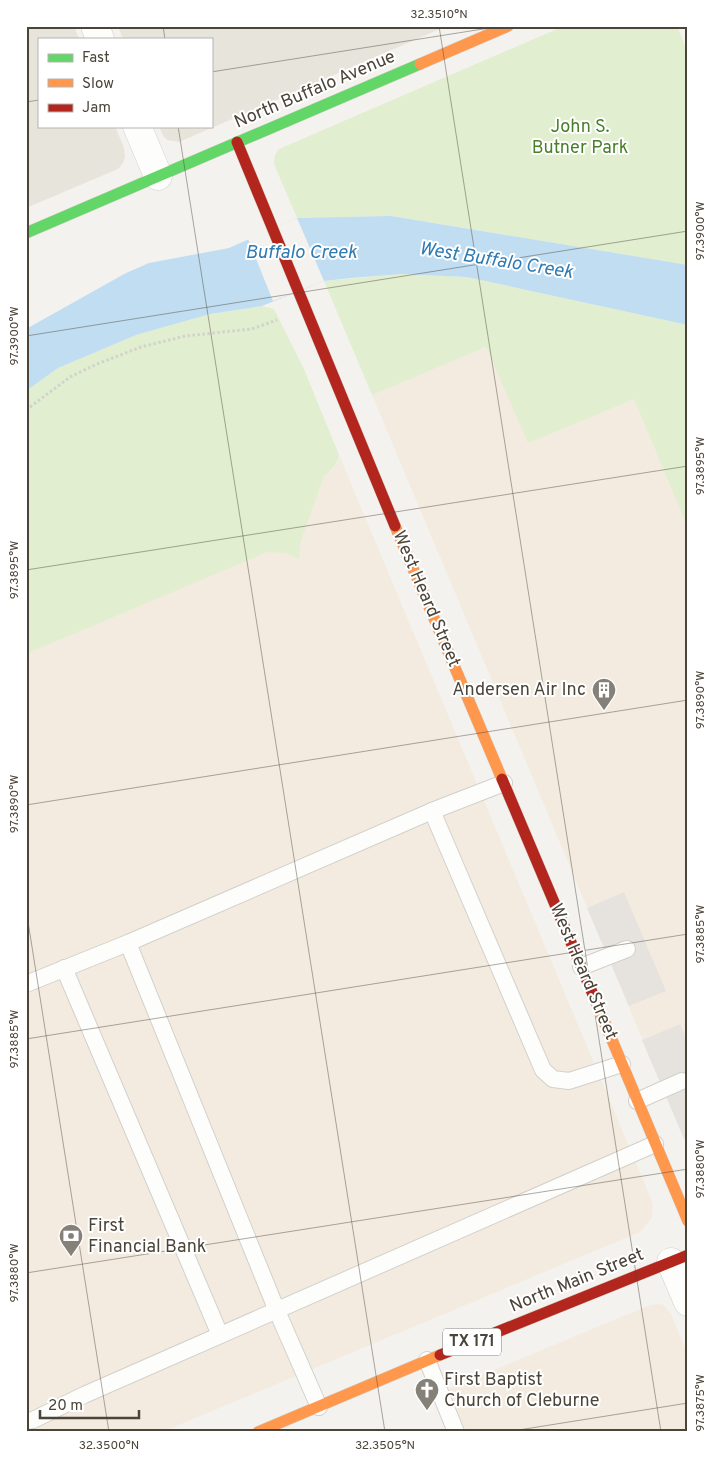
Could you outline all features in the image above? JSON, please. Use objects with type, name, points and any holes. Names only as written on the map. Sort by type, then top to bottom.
[{"type":"street","points":[[95,26],[100,38]]},
{"type":"street","name":"North Buffalo Avenue","points":[[26,233],[508,26]]},
{"type":"street","points":[[138,128],[158,176]]},
{"type":"street","name":"West Heard Street","points":[[237,142],[688,1221]]},
{"type":"street","points":[[679,1258],[688,1302]]},
{"type":"street","name":"North Main Street","points":[[258,1432],[427,1360],[679,1258]]},
{"type":"lane","points":[[26,984],[128,943],[432,811],[504,783]]},
{"type":"lane","points":[[432,811],[543,1070],[553,1079],[569,1080],[622,1064]]},
{"type":"lane","points":[[128,943],[276,1310],[319,1407]]},
{"type":"lane","points":[[581,967],[627,949]]},
{"type":"lane","points":[[64,968],[220,1336]]},
{"type":"lane","points":[[638,1101],[682,1081]]},
{"type":"lane","points":[[26,1421],[33,1420],[84,1395],[655,1144]]},
{"type":"lane","points":[[427,1360],[456,1432]]},
{"type":"path","points":[[26,410],[70,377],[140,347],[184,336],[252,329],[306,310]]},
{"type":"shaded area","points":[[26,26],[74,26],[79,38],[38,38],[38,128],[116,128],[124,148],[125,157],[118,169],[26,208]]},
{"type":"shaded area","points":[[118,26],[447,26],[212,128],[212,38],[123,38]]},
{"type":"shaded area","points":[[160,128],[211,128],[179,142],[167,140]]},
{"type":"shaded area","points":[[486,347],[528,442],[634,399],[688,528],[688,1148],[372,395]]},
{"type":"shaded area","points":[[339,455],[652,1201],[652,1218],[640,1232],[162,1432],[26,1432],[26,654],[303,536],[324,476],[338,462]]},
{"type":"shaded area","points":[[624,892],[666,991],[629,1006],[587,908]]},
{"type":"shaded area","points":[[680,1024],[688,1042],[688,1137],[684,1139],[642,1040]]},
{"type":"shaded area","points":[[650,1305],[664,1305],[671,1314],[688,1355],[688,1432],[466,1432],[448,1389]]},
{"type":"green space","name":"John S. Butner Park","points":[[564,26],[677,26],[688,53],[688,265],[391,216],[297,218],[274,164],[275,155],[279,149]]},
{"type":"green space","points":[[402,274],[467,277],[688,325],[688,528],[634,399],[528,443],[486,347],[372,395],[324,281]]},
{"type":"green space","points":[[262,306],[274,309],[304,369],[339,455],[334,467],[324,476],[300,544],[299,559],[286,553],[267,552],[26,654],[26,391],[58,368],[136,335],[210,314]]},
{"type":"water","name":"Buffalo Creek","points":[[391,216],[688,265],[688,325],[467,277],[402,274],[351,278],[324,281],[262,306],[210,314],[136,335],[58,368],[26,391],[26,329],[126,273],[149,263],[229,248],[297,218]]},
{"type":"pier","points":[[297,218],[324,281],[273,301],[248,239]]},
{"type":"traffic: fast","points":[[26,233],[420,64]]},
{"type":"traffic: slow","points":[[420,64],[508,26]]},
{"type":"traffic: slow","points":[[395,526],[502,779]]},
{"type":"traffic: slow","points":[[594,997],[688,1221]]},
{"type":"traffic: slow","points":[[258,1432],[440,1355]]},
{"type":"traffic: jam","points":[[237,142],[395,526]]},
{"type":"traffic: jam","points":[[502,779],[594,997]]},
{"type":"traffic: jam","points":[[440,1355],[688,1255]]},
{"type":"place","name":"Andersen Air Inc","points":[[604,711]]},
{"type":"place","name":"First Financial Bank","points":[[71,1257]]},
{"type":"place","name":"First Baptist Church of Cleburne","points":[[427,1411]]},
{"type":"water label","name":"West Buffalo Creek","points":[[496,261]]}]
